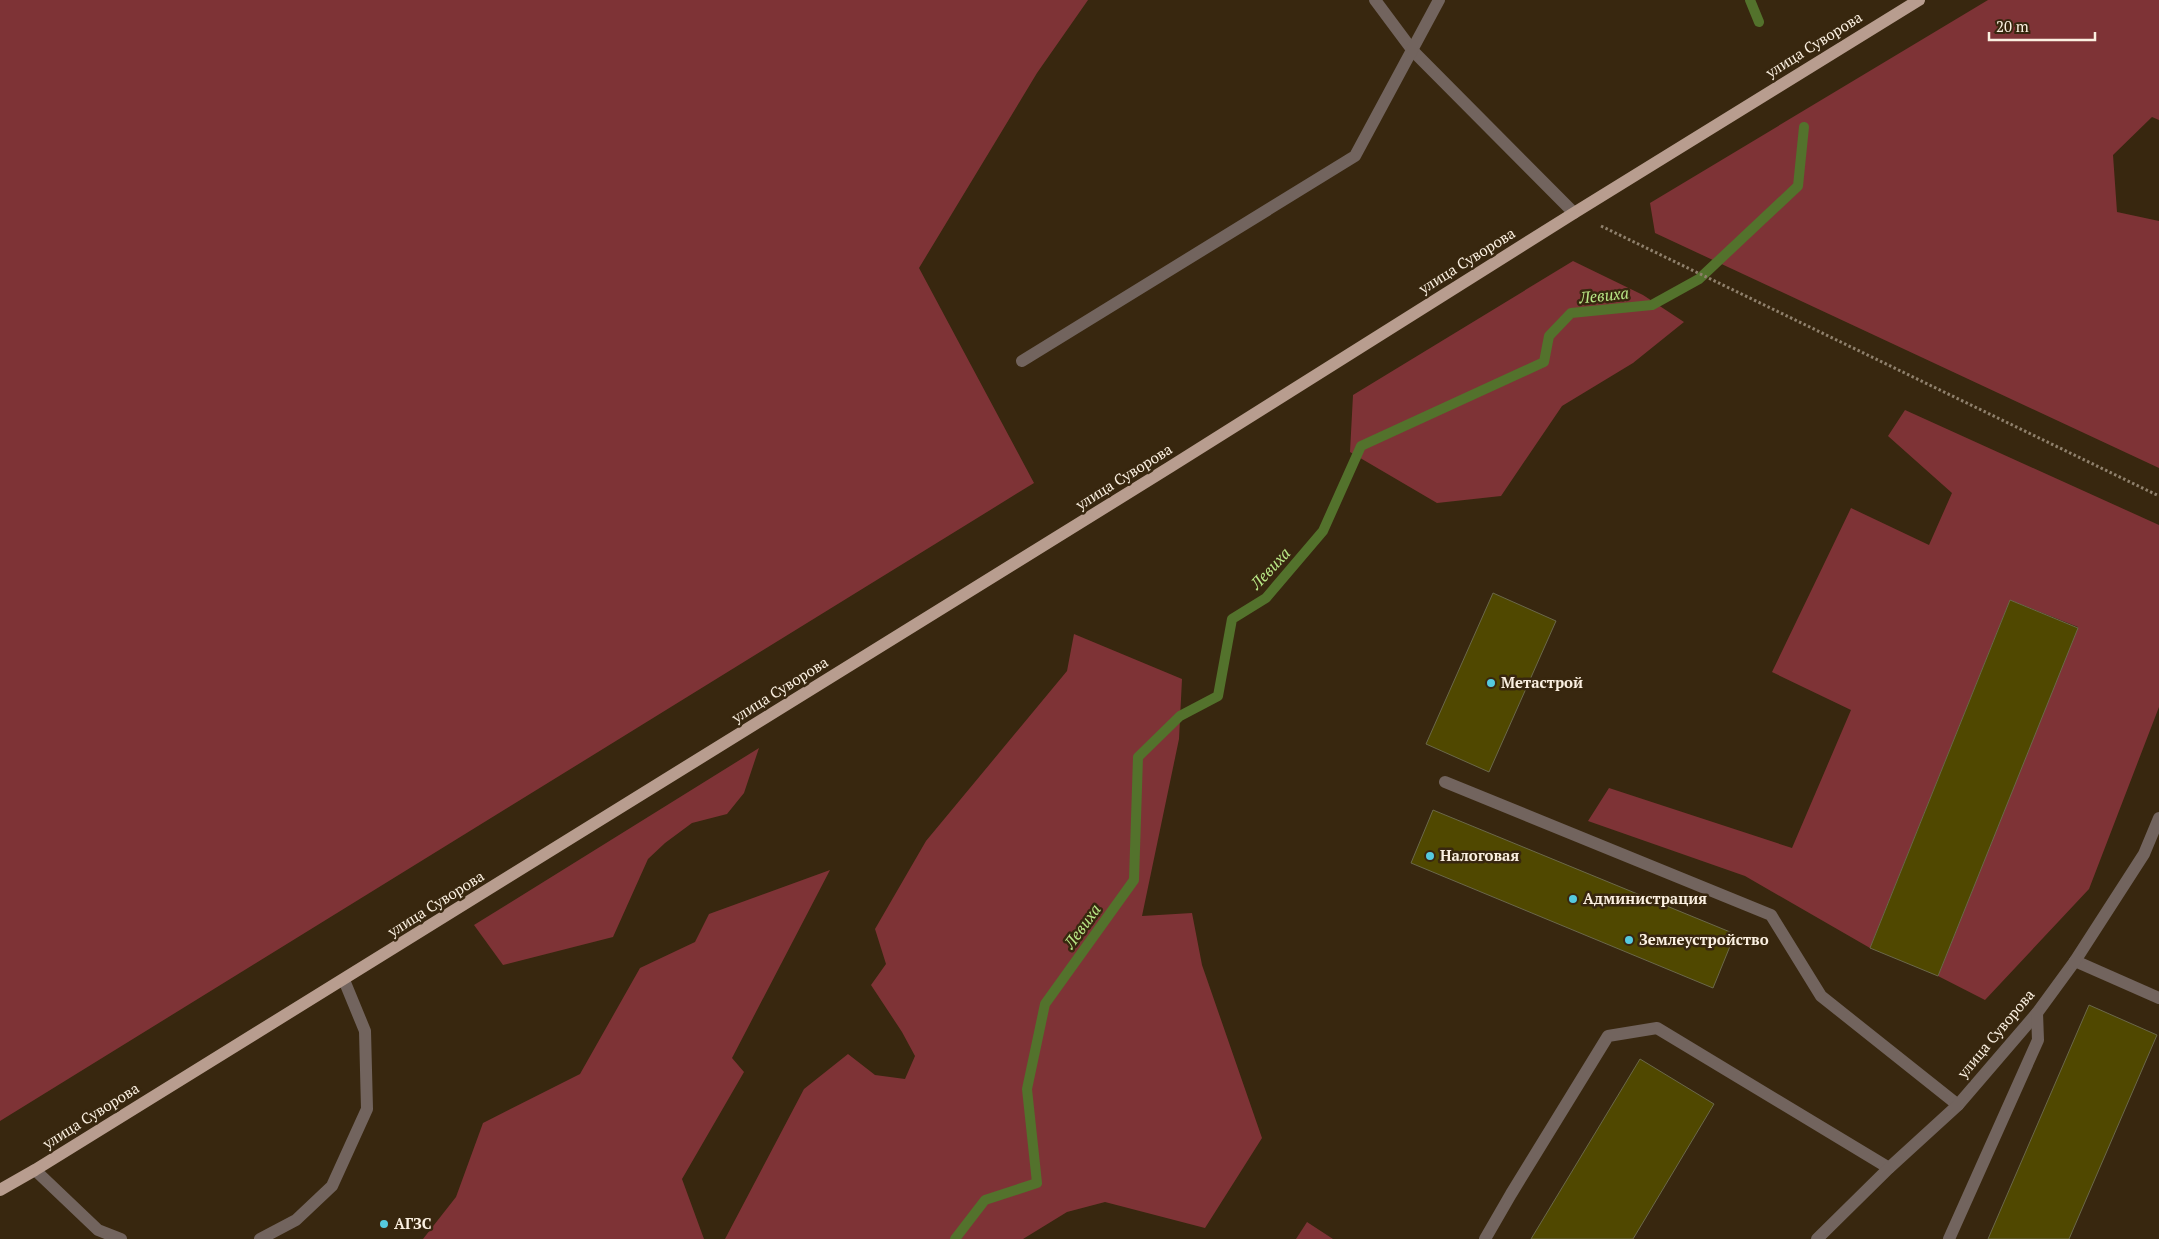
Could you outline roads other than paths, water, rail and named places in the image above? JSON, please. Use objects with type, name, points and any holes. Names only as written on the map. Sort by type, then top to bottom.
[{"type":"main road","name":"улица Суворова","points":[[0,1190],[36,1170],[344,980],[1918,0]]},
{"type":"street","points":[[1375,0],[1413,52],[1574,213]]},
{"type":"street","points":[[1022,361],[1355,156],[1440,0]]},
{"type":"street","points":[[1445,782],[1771,915],[1822,996],[1958,1105]]},
{"type":"street","name":"улица Суворова","points":[[1817,1239],[1889,1168],[1958,1105],[2036,1013],[2075,961],[2144,854],[2159,818]]},
{"type":"street","points":[[2075,961],[2159,998]]},
{"type":"street","points":[[260,1239],[296,1220],[332,1186],[367,1109],[365,1031],[344,980]]},
{"type":"street","points":[[1949,1239],[2038,1040],[2036,1013]]},
{"type":"street","points":[[1485,1239],[1608,1036],[1657,1028],[1889,1168]]},
{"type":"street","points":[[36,1170],[98,1230],[121,1239]]},
{"type":"waterway","name":"Левиха","points":[[1750,0],[1759,22]]},
{"type":"waterway","name":"Левиха","points":[[955,1239],[985,1200],[1037,1183],[1027,1089],[1045,1004],[1134,880],[1138,757],[1180,716],[1218,696],[1232,619],[1266,598],[1323,531],[1361,446],[1544,362],[1549,336],[1571,313],[1652,305],[1699,279],[1798,186],[1804,127]]},
{"type":"place","name":"Метастрой","points":[[1491,683]]},
{"type":"place","name":"Налоговая","points":[[1430,856]]},
{"type":"place","name":"Администрация","points":[[1573,899]]},
{"type":"place","name":"Землеустройство","points":[[1629,940]]},
{"type":"place","name":"АГЗС","points":[[384,1224]]}]
